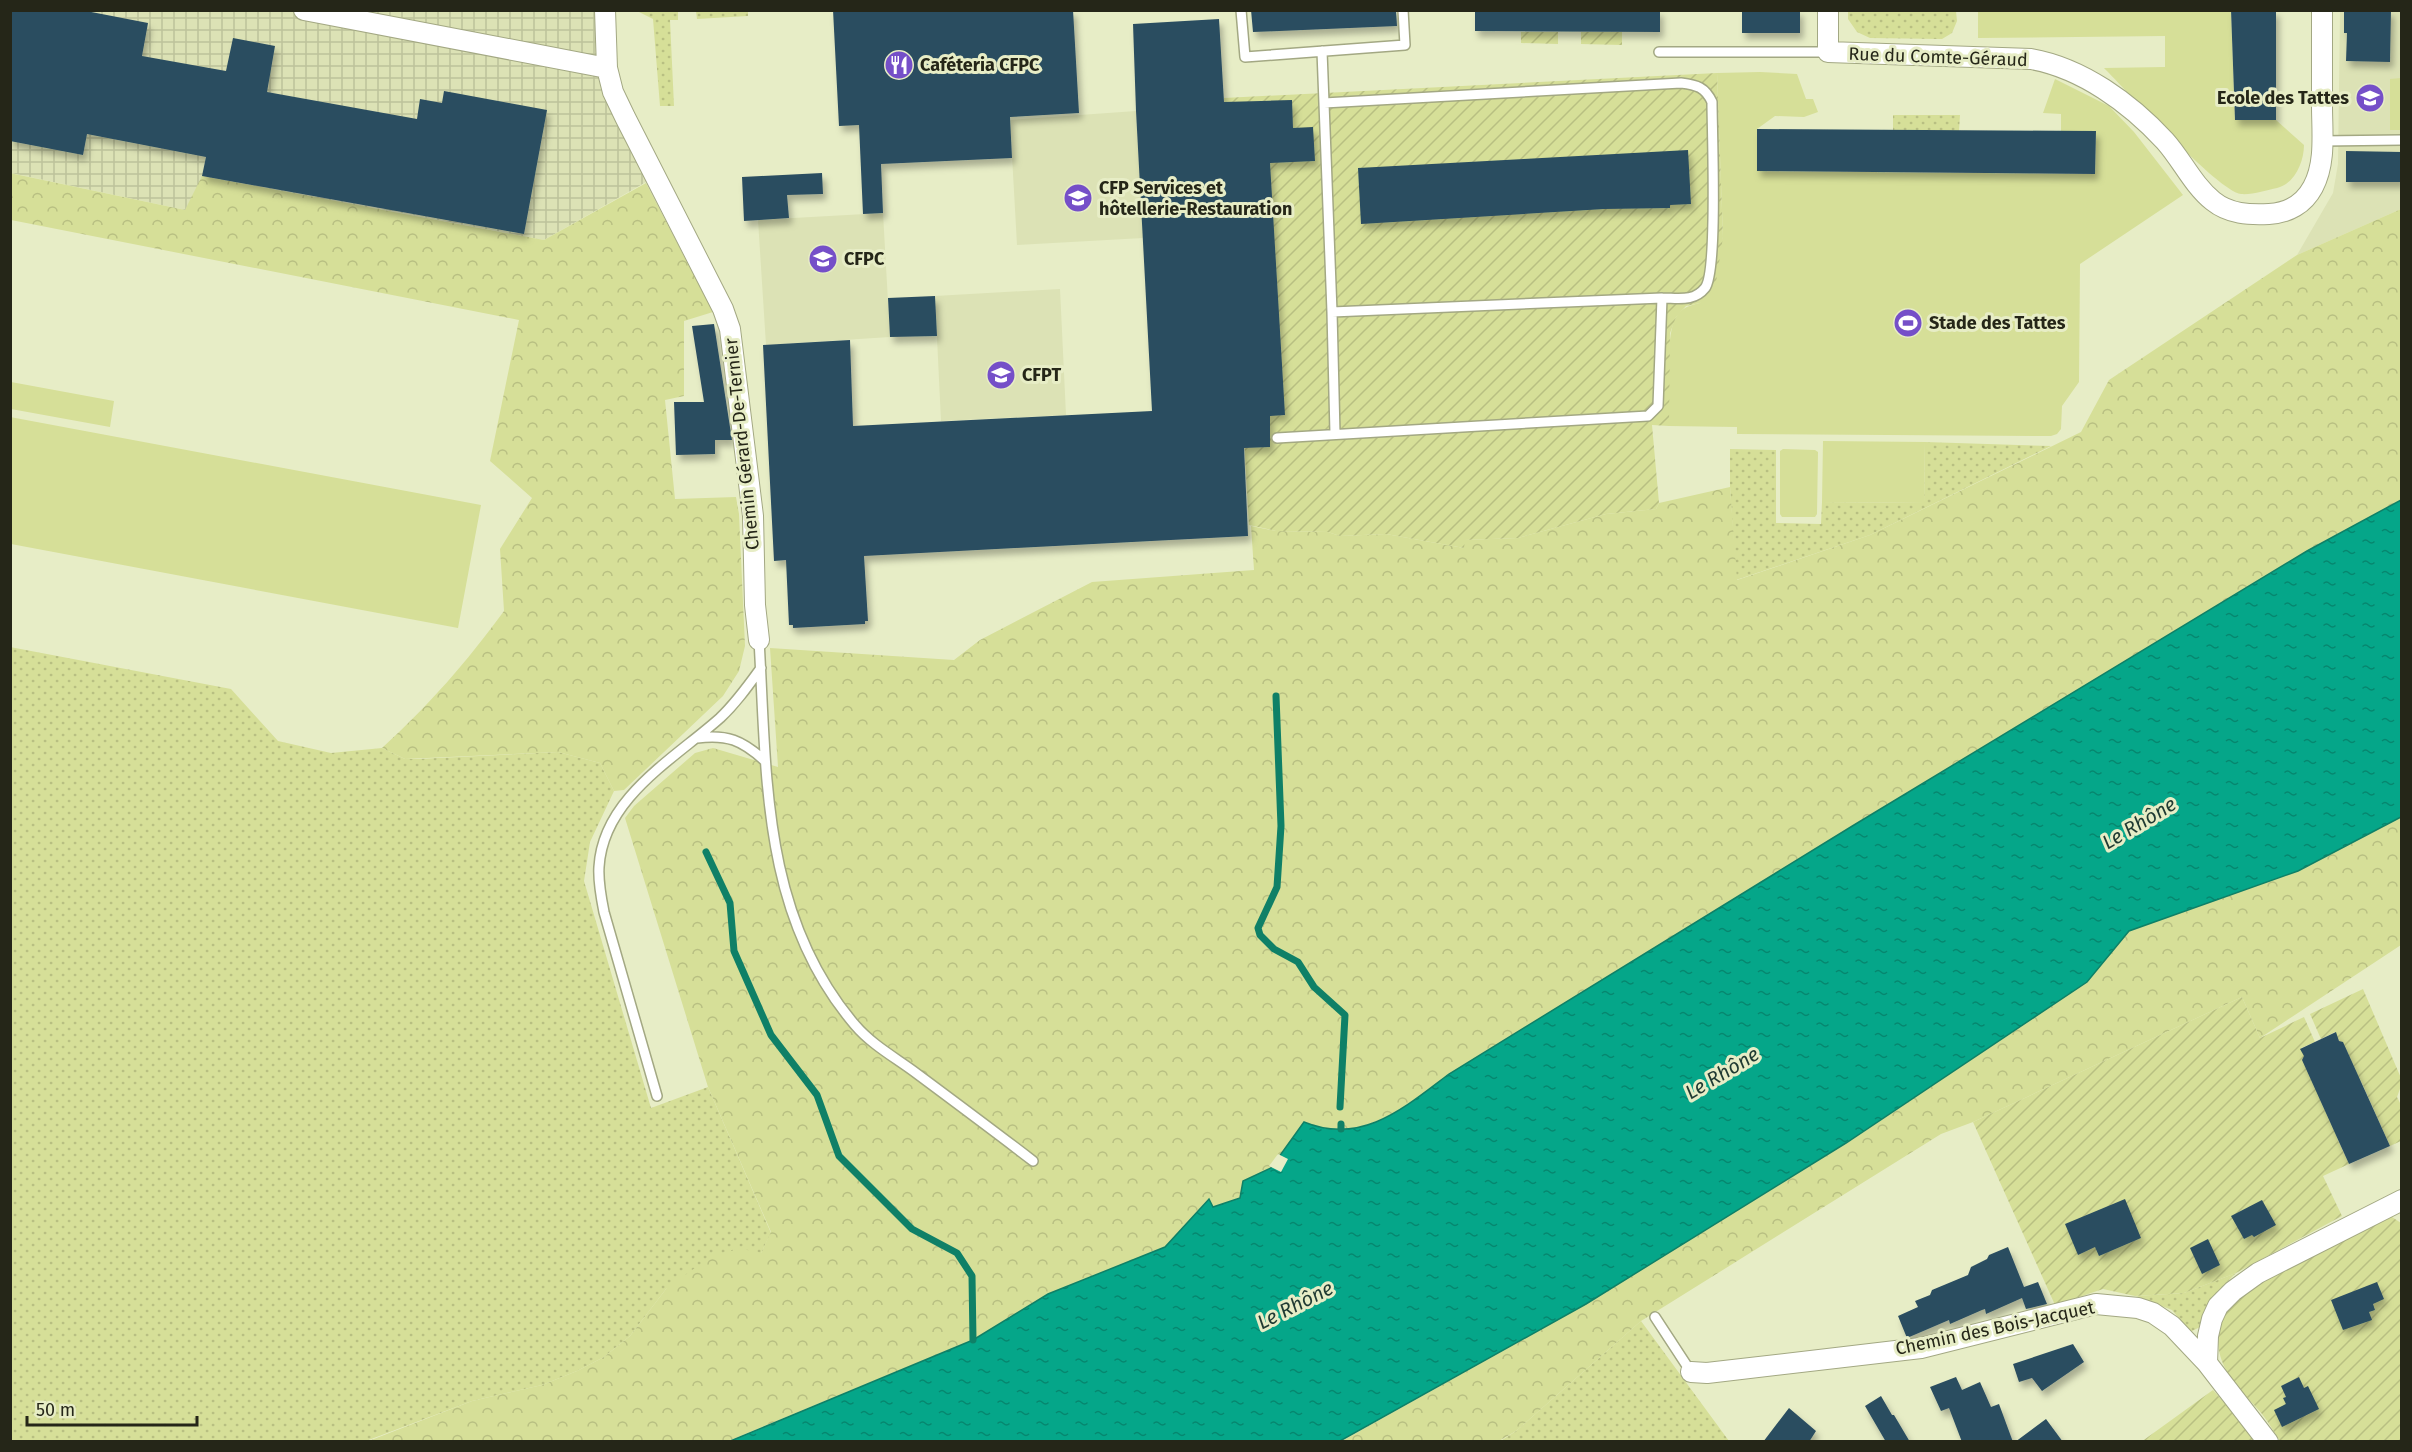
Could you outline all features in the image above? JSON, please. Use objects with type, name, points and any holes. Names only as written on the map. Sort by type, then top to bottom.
[{"type":"street","points":[[304,10],[607,68]]},
{"type":"street","name":"Chemin Gérard-De-Ternier","points":[[605,10],[607,68],[613,92],[723,309],[730,328],[753,516],[755,605],[759,640]]},
{"type":"street","name":"Rue du Comte-Géraud","points":[[1828,10],[1828,52],[2031,59],[2049,62],[2119,99],[2165,141],[2211,200],[2223,208],[2235,212],[2281,213],[2306,198],[2319,173],[2322,141],[2322,10]]},
{"type":"street","points":[[2207,1362],[2208,1336],[2212,1319],[2218,1306],[2233,1291],[2258,1273],[2402,1200]]},
{"type":"street","name":"Chemin des Bois-Jacquet","points":[[1691,1372],[1707,1373],[1921,1348],[2096,1304],[2138,1308],[2153,1313],[2172,1326],[2207,1362],[2268,1442]]},
{"type":"lane","points":[[1241,10],[1245,57],[1405,45],[1403,10]]},
{"type":"lane","points":[[1322,51],[1335,434]]},
{"type":"lane","points":[[1659,52],[1828,52]]},
{"type":"lane","points":[[1324,103],[1681,83],[1699,86],[1712,102],[1711,274],[1705,289],[1695,296],[1688,299],[1662,298],[1332,312]]},
{"type":"lane","points":[[2322,141],[2402,140]]},
{"type":"lane","points":[[1277,438],[1648,416],[1658,406],[1662,298]]},
{"type":"lane","name":"Chemin Gérard-De-Ternier","points":[[759,640],[765,761],[775,843],[792,916],[807,953],[828,990],[856,1027],[1033,1161]]},
{"type":"lane","points":[[657,1096],[604,912],[599,886],[601,852],[612,823],[631,794],[721,717],[742,695],[761,668]]},
{"type":"lane","points":[[695,738],[718,735],[736,740],[751,748],[765,761]]},
{"type":"lane","points":[[1655,1317],[1691,1372]]},
{"type":"shaded area","points":[[605,10],[607,68],[655,177],[544,240],[371,207],[185,210],[11,173],[11,11]]},
{"type":"shaded area","points":[[2340,11],[2401,11],[2401,209],[2297,255],[2333,193],[2338,164]]},
{"type":"shaded area","name":"CFP Services et hôtellerie-Restauration","points":[[1136,111],[1143,238],[1017,245],[1010,120]]},
{"type":"shaded area","name":"CFPC","points":[[883,213],[890,337],[766,345],[758,220]]},
{"type":"shaded area","name":"CFPT","points":[[1060,289],[1066,415],[941,421],[935,296]]},
{"type":"green space","points":[[637,11],[678,11],[678,20],[670,20],[674,106],[660,106],[653,19]]},
{"type":"green space","points":[[696,11],[748,11],[748,16],[697,19]]},
{"type":"green space","points":[[1848,11],[1956,11],[1957,21],[1952,33],[1942,39],[1870,38],[1857,32],[1848,19]]},
{"type":"green space","points":[[1978,11],[2231,11],[2235,120],[2276,120],[2304,145],[2297,171],[2289,182],[2277,188],[2245,194],[2230,189],[2194,159],[2104,68],[2165,67],[2165,36],[1978,38]]},
{"type":"green space","points":[[1521,32],[1558,32],[1558,44],[1521,43]]},
{"type":"green space","points":[[1581,32],[1622,32],[1622,45],[1581,44]]},
{"type":"green space","points":[[1717,73],[1797,74],[1806,99],[1813,99],[1818,112],[1804,117],[1775,116],[1757,129],[1757,171],[2095,174],[2096,132],[2061,131],[2061,114],[2043,113],[2055,79],[2109,106],[2134,132],[2183,195],[2080,264],[2079,382],[2062,406],[2061,429],[2057,434],[2051,436],[1737,434],[1737,427],[1669,426],[1668,369],[1673,326],[1681,311],[1700,303],[1723,237]]},
{"type":"green space","points":[[1717,73],[1723,237],[1715,289],[1700,303],[1686,306],[1676,317],[1670,333],[1669,426],[1652,425],[1659,503],[1656,509],[1606,514],[1518,538],[1465,540],[1464,548],[1386,534],[1340,536],[1328,532],[1276,531],[1249,525],[1224,98]]},
{"type":"green space","points":[[2401,78],[2401,130],[2390,130],[2390,79]]},
{"type":"green space","points":[[1893,115],[1960,115],[1959,131],[1893,130]]},
{"type":"green space","points":[[10,173],[185,210],[202,176],[544,240],[646,183],[713,312],[684,321],[684,396],[665,400],[675,499],[736,497],[739,514],[745,646],[739,671],[723,696],[624,790],[614,791],[600,763],[558,752],[405,759],[382,748],[446,683],[504,611],[500,549],[532,498],[490,461],[519,320],[11,220]]},
{"type":"green space","points":[[2401,209],[2401,500],[2307,551],[1854,825],[1449,1074],[1399,1110],[1364,1126],[1345,1129],[1325,1128],[1304,1122],[1271,1168],[1243,1181],[1241,1198],[1213,1207],[1208,1199],[1165,1247],[1048,1294],[973,1340],[728,1441],[366,1442],[472,1401],[542,1385],[577,1371],[604,1357],[630,1336],[666,1289],[692,1270],[716,1255],[738,1248],[761,1253],[771,1232],[708,1087],[625,818],[634,806],[695,753],[713,748],[778,767],[770,648],[954,660],[980,640],[1092,582],[1254,570],[1251,526],[1276,531],[1328,532],[1340,536],[1386,534],[1464,548],[1464,540],[1518,538],[1606,514],[1656,509],[1659,503],[1730,487],[1737,580],[1870,535],[2081,432],[2109,380],[2297,255]]},
{"type":"green space","points":[[11,382],[114,401],[110,427],[11,409]]},
{"type":"green space","points":[[10,417],[481,505],[458,628],[11,544]]},
{"type":"green space","points":[[1823,441],[1925,442],[1924,503],[1822,502]]},
{"type":"green space","points":[[1925,442],[2051,446],[1870,535],[1736,580],[1730,449],[1776,450],[1776,523],[1821,524],[1822,502],[1924,503]]},
{"type":"green space","points":[[1783,449],[1818,452],[1817,514],[1815,517],[1782,517],[1780,514],[1780,451]]},
{"type":"green space","points":[[10,647],[231,689],[278,741],[331,753],[382,748],[405,759],[417,759],[558,752],[600,763],[614,791],[590,842],[584,881],[651,1108],[708,1087],[771,1233],[761,1253],[666,1289],[630,1336],[604,1357],[577,1371],[542,1385],[472,1401],[366,1441],[11,1441]]},
{"type":"green space","points":[[2401,817],[2401,945],[2260,1038],[2242,997],[1973,1122],[1941,1134],[1641,1321],[1516,1431],[1499,1441],[1340,1442],[1586,1304],[1847,1143],[2087,982],[2129,931],[2298,871]]},
{"type":"green space","points":[[2363,989],[2401,1078],[2397,1097],[2401,1105],[2401,1141],[2390,1146],[2361,1081],[2356,1079],[2355,1069],[2343,1043],[2339,1041],[2335,1032],[2321,1039],[2310,1014]]},
{"type":"green space","points":[[2242,997],[2260,1038],[2304,1017],[2315,1042],[2301,1048],[2332,1126],[2339,1133],[2337,1138],[2349,1164],[2323,1176],[2342,1216],[2236,1273],[2184,1293],[2135,1296],[2103,1289],[2055,1305],[1973,1122]]},
{"type":"green space","points":[[2389,1215],[2401,1223],[2401,1441],[2280,1441],[2262,1414],[2232,1379],[2223,1363],[2219,1350],[2219,1338],[2227,1310],[2255,1285],[2277,1272]]},
{"type":"green space","points":[[2236,1273],[2212,1297],[2200,1327],[2190,1332],[2172,1310],[2136,1296],[2184,1293]]},
{"type":"green space","points":[[1641,1321],[1729,1441],[1499,1442],[1516,1431]]},
{"type":"green space","points":[[2213,1390],[2255,1441],[2141,1442]]},
{"type":"water","name":"Le Rhône","points":[[2401,500],[2401,817],[2298,871],[2129,931],[2087,982],[1846,1143],[1586,1304],[1340,1441],[728,1442],[973,1340],[1048,1294],[1165,1247],[1209,1199],[1213,1207],[1240,1198],[1243,1181],[1271,1168],[1304,1122],[1325,1128],[1345,1129],[1364,1126],[1399,1110],[1449,1074],[1854,825],[2307,551]]},
{"type":"pier","points":[[1278,1154],[1288,1159],[1281,1172],[1269,1166]]},
{"type":"building","points":[[10,10],[81,10],[148,23],[142,56],[226,71],[233,38],[275,46],[267,92],[417,119],[420,99],[442,103],[444,91],[547,110],[524,234],[202,176],[206,157],[87,134],[83,155],[10,141]]},
{"type":"building","points":[[833,10],[1073,10],[1079,113],[1010,117],[1012,158],[881,164],[883,213],[863,214],[859,125],[839,126]]},
{"type":"building","points":[[1251,10],[1396,10],[1397,26],[1253,32]]},
{"type":"building","points":[[1475,10],[1660,10],[1660,32],[1475,31]]},
{"type":"building","points":[[1742,10],[1800,10],[1800,33],[1742,33]]},
{"type":"building","points":[[2231,10],[2276,10],[2276,120],[2235,120]]},
{"type":"building","points":[[2344,10],[2391,10],[2390,62],[2346,61],[2347,33],[2344,33]]},
{"type":"building","points":[[1219,19],[1224,102],[1292,100],[1293,128],[1313,127],[1315,161],[1270,163],[1285,415],[1270,416],[1270,447],[1244,448],[1248,536],[864,556],[868,621],[865,621],[865,624],[793,628],[793,625],[789,625],[786,560],[774,561],[763,345],[850,340],[853,426],[1152,411],[1133,24]]},
{"type":"building","points":[[1757,129],[2096,131],[2095,174],[1757,171]]},
{"type":"building","points":[[1688,150],[1691,204],[1670,205],[1670,208],[1604,209],[1361,224],[1358,168]]},
{"type":"building","points":[[2346,151],[2402,152],[2402,182],[2346,182]]},
{"type":"building","points":[[822,173],[823,194],[787,195],[789,218],[744,221],[742,177]]},
{"type":"building","points":[[935,296],[937,336],[890,337],[888,298]]},
{"type":"building","points":[[714,324],[732,440],[715,440],[715,454],[676,455],[674,402],[704,402],[692,326]]},
{"type":"building","points":[[2336,1032],[2339,1041],[2343,1042],[2390,1146],[2349,1164],[2302,1060],[2304,1056],[2300,1049]]},
{"type":"building","points":[[2125,1199],[2141,1238],[2099,1256],[2095,1247],[2078,1255],[2065,1224]]},
{"type":"building","points":[[2262,1200],[2276,1225],[2254,1237],[2252,1235],[2244,1239],[2231,1216]]},
{"type":"building","points":[[2208,1239],[2220,1265],[2202,1274],[2190,1248]]},
{"type":"building","points":[[2008,1247],[2024,1287],[2038,1282],[2047,1304],[2026,1309],[2022,1298],[1986,1314],[1985,1309],[1950,1324],[1949,1320],[1907,1338],[1898,1316],[1918,1307],[1915,1301],[1930,1295],[1932,1290],[1968,1275],[1971,1267],[1987,1259],[1989,1255]]},
{"type":"building","points":[[2377,1282],[2384,1299],[2373,1304],[2375,1310],[2369,1312],[2372,1320],[2343,1330],[2331,1300]]},
{"type":"building","points":[[2073,1344],[2084,1362],[2042,1391],[2032,1378],[2019,1382],[2013,1364]]},
{"type":"building","points":[[1956,1377],[1962,1390],[1980,1382],[1991,1407],[1999,1404],[2013,1442],[1962,1442],[1949,1408],[1941,1411],[1930,1387]]},
{"type":"building","points":[[2299,1377],[2304,1388],[2308,1386],[2319,1409],[2282,1427],[2274,1410],[2286,1404],[2283,1398],[2286,1397],[2281,1386]]},
{"type":"building","points":[[1881,1396],[1910,1442],[1886,1442],[1865,1406]]},
{"type":"building","points":[[1789,1408],[1816,1431],[1809,1442],[1763,1442]]},
{"type":"building","points":[[2046,1419],[2063,1442],[2015,1442]]},
{"type":"waterway","points":[[1276,696],[1281,826],[1277,887],[1258,928],[1260,935],[1274,949],[1298,962],[1314,987],[1345,1015],[1340,1107]]},
{"type":"waterway","points":[[706,852],[730,903],[734,951],[771,1035],[817,1095],[839,1156],[912,1229],[957,1253],[972,1276],[973,1340]]},
{"type":"waterway","points":[[1341,1124],[1341,1129]]},
{"type":"place","name":"Caféteria CFPC","points":[[899,65]]},
{"type":"place","name":"Ecole des Tattes","points":[[2370,98]]},
{"type":"place","name":"CFP Services et hôtellerie-Restauration","points":[[1078,198]]},
{"type":"place","name":"CFPC","points":[[823,259]]},
{"type":"place","name":"Stade des Tattes","points":[[1908,323]]},
{"type":"place","name":"CFPT","points":[[1001,375]]}]
